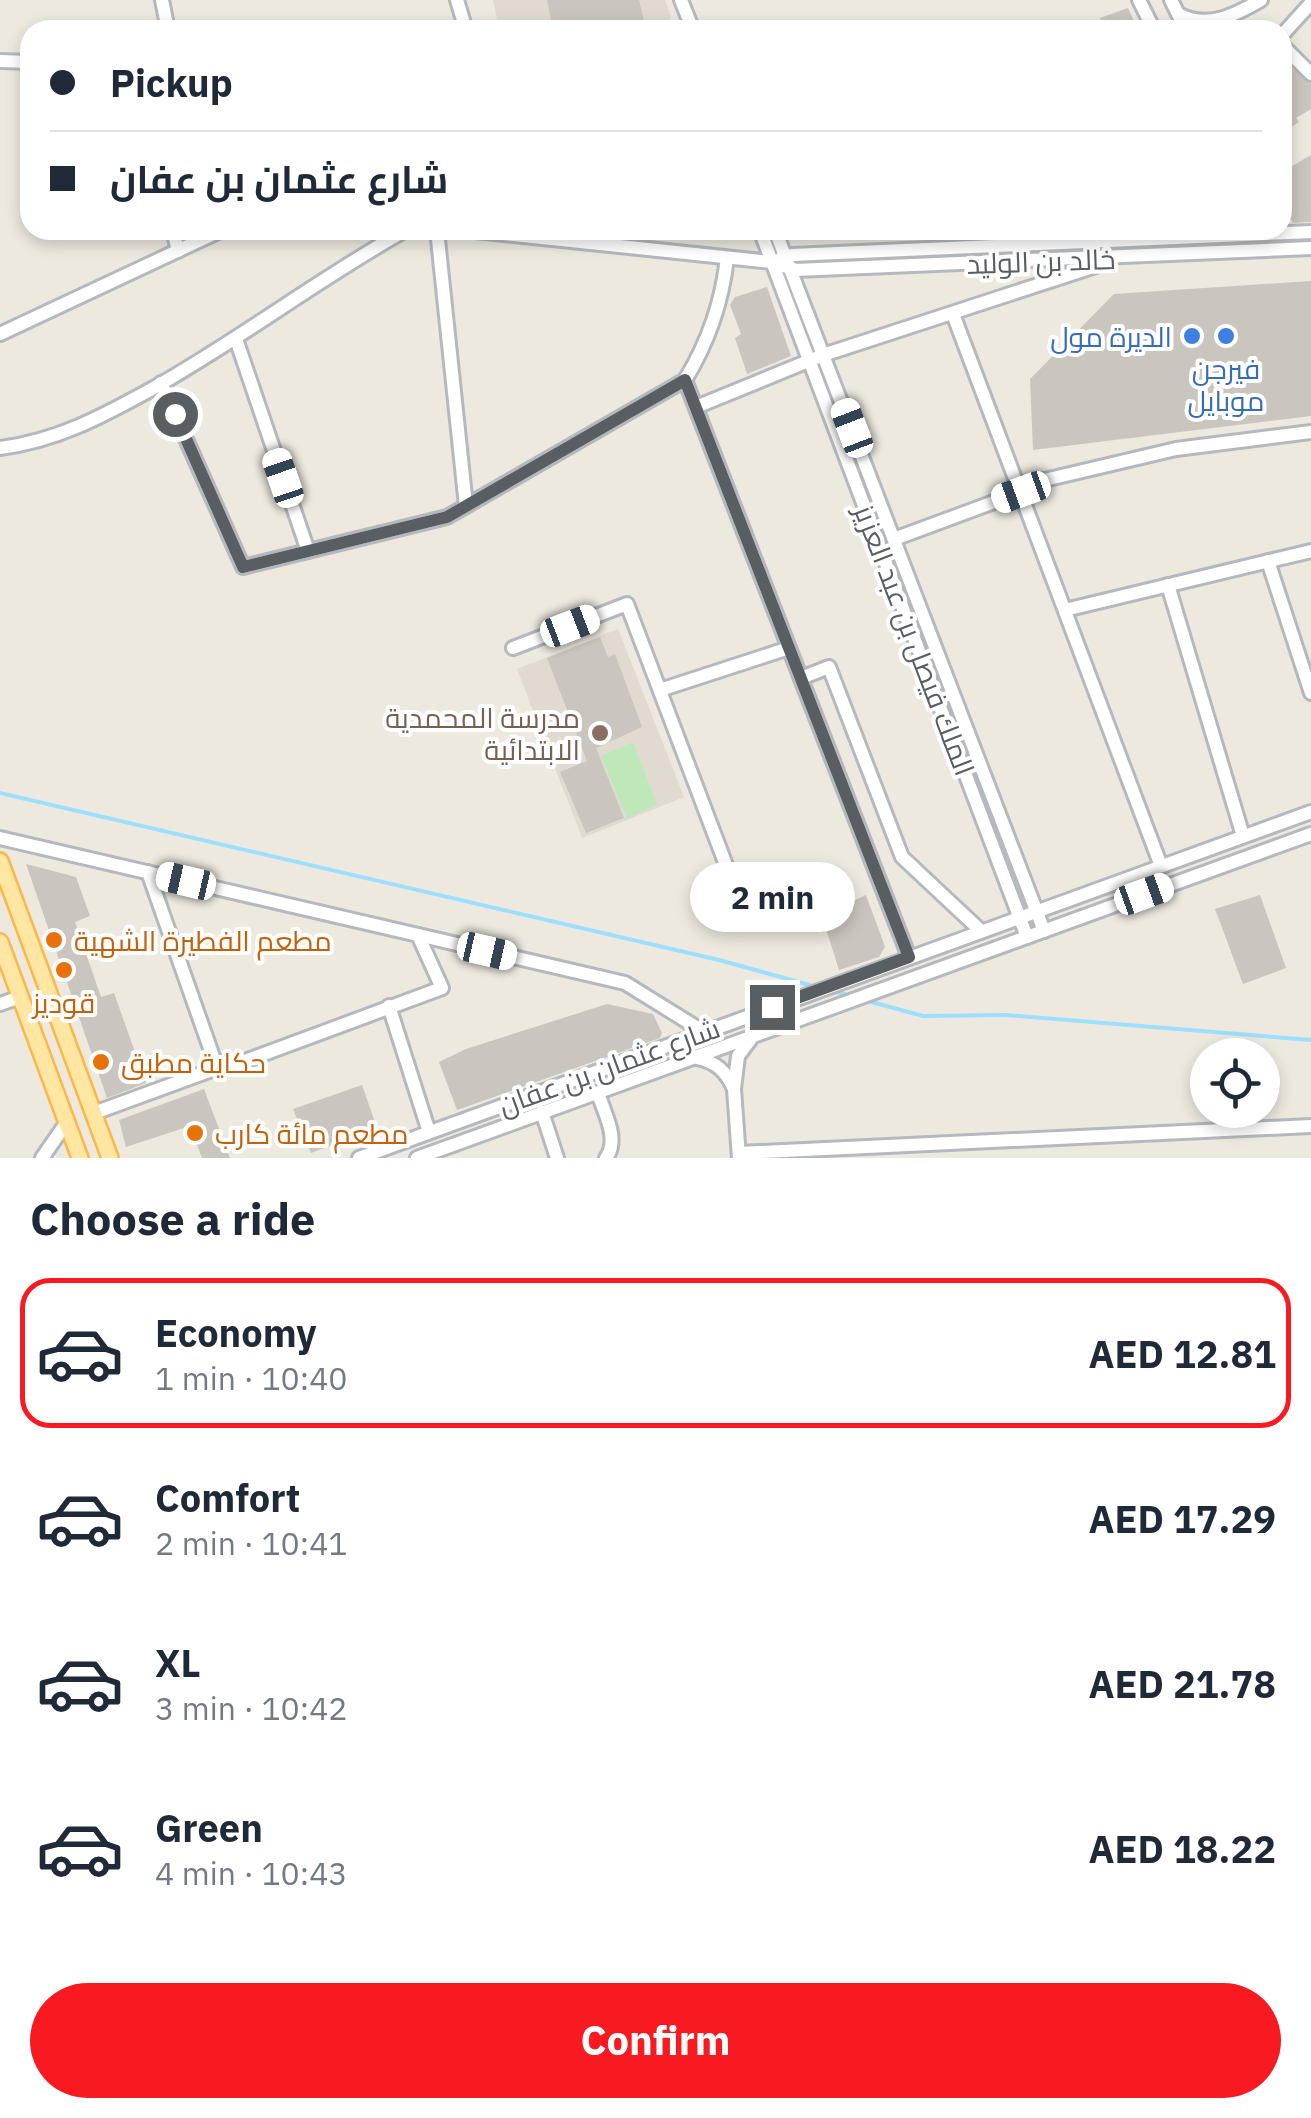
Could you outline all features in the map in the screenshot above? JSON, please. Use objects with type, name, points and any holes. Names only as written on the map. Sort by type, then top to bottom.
[{"type":"main road","points":[[0,862],[110,1158]]},
{"type":"main road","points":[[0,942],[80,1158]]},
{"type":"street","points":[[1171,0],[1181,20]]},
{"type":"street","points":[[1208,20],[1238,13],[1262,0]]},
{"type":"street","points":[[1292,25],[1311,4]]},
{"type":"street","points":[[1234,20],[1238,13]]},
{"type":"street","points":[[1178,14],[1194,20]]},
{"type":"street","points":[[1292,54],[1311,74]]},
{"type":"street","points":[[175,240],[178,250]]},
{"type":"street","points":[[0,334],[200,240]]},
{"type":"street","points":[[0,448],[55,437],[92,422],[236,339],[390,240]]},
{"type":"street","points":[[439,240],[466,506]]},
{"type":"street","name":"خالد بن الوليد","points":[[560,240],[772,262],[1118,258],[1311,248]]},
{"type":"street","name":"الملك فيصل بن عبد العزيز","points":[[764,240],[1028,937]]},
{"type":"street","name":"الملك فيصل بن عبد العزيز","points":[[780,240],[1044,931]]},
{"type":"street","name":"خالد بن الوليد","points":[[788,262],[1142,240]]},
{"type":"street","points":[[162,384],[243,567],[447,517],[685,380],[707,344],[724,290],[728,258]]},
{"type":"street","points":[[696,407],[823,355],[1118,258]]},
{"type":"street","points":[[953,314],[1161,866]]},
{"type":"street","points":[[236,339],[308,551]]},
{"type":"street","points":[[685,380],[909,957]]},
{"type":"street","points":[[894,539],[1020,489],[1176,449],[1311,432]]},
{"type":"street","points":[[1065,610],[1311,551]]},
{"type":"street","points":[[1268,561],[1311,693]]},
{"type":"street","points":[[1168,586],[1244,836]]},
{"type":"street","points":[[513,648],[627,604],[748,922]]},
{"type":"street","points":[[660,690],[789,648]]},
{"type":"street","points":[[800,678],[828,667],[902,857],[981,931]]},
{"type":"street","name":"شارع عثمان بن عفان","points":[[359,1158],[1311,812]]},
{"type":"street","name":"شارع عثمان بن عفان","points":[[417,1158],[1311,834]]},
{"type":"street","points":[[0,838],[625,983],[704,1032]]},
{"type":"street","points":[[148,872],[218,1068]]},
{"type":"street","points":[[94,1113],[442,988],[418,935]]},
{"type":"street","points":[[0,1004],[20,997]]},
{"type":"street","points":[[389,1006],[429,1132]]},
{"type":"street","points":[[755,1035],[738,1056],[734,1089],[739,1156],[1311,1126]]},
{"type":"street","points":[[694,1058],[728,1074],[734,1089]]},
{"type":"street","points":[[598,1093],[613,1139],[606,1158]]},
{"type":"street","points":[[542,1112],[557,1158]]},
{"type":"street","points":[[42,1158],[67,1122]]},
{"type":"shaded area","points":[[493,0],[665,0],[671,17],[669,20],[497,20]]},
{"type":"shaded area","name":"مدرسة المحمدية الابتدائية","points":[[618,629],[684,797],[582,838],[517,669]]},
{"type":"green space","points":[[633,742],[657,805],[627,818],[601,756]]},
{"type":"building","points":[[547,0],[639,0],[644,20],[551,20]]},
{"type":"building","points":[[1128,8],[1133,20],[1101,20]]},
{"type":"building","points":[[1292,68],[1311,84],[1311,109],[1296,118],[1299,122],[1292,127]]},
{"type":"building","points":[[1311,155],[1311,222],[1292,221],[1292,166]]},
{"type":"building","name":"الديرة مول","points":[[1311,281],[1311,416],[1033,450],[1030,379],[1114,294]]},
{"type":"building","points":[[767,287],[791,356],[747,374],[735,338],[741,334],[730,305],[735,297]]},
{"type":"building","points":[[600,637],[608,657],[615,654],[642,727],[596,748],[624,818],[586,833],[560,772],[587,761],[547,658]]},
{"type":"building","points":[[26,864],[76,877],[90,916],[75,922],[101,997],[114,993],[146,1083],[107,1098]]},
{"type":"building","points":[[866,895],[885,947],[879,957],[839,970],[822,916]]},
{"type":"building","points":[[1260,895],[1286,968],[1243,984],[1215,909]]},
{"type":"building","points":[[607,1004],[653,1014],[662,1033],[660,1038],[457,1110],[439,1062],[466,1049]]},
{"type":"building","points":[[362,1085],[377,1128],[311,1153],[293,1109]]},
{"type":"building","points":[[204,1089],[230,1158],[202,1158],[190,1126],[126,1147],[119,1120]]},
{"type":"waterway","points":[[0,793],[719,960],[813,986]]},
{"type":"waterway","points":[[832,991],[848,995]]},
{"type":"waterway","points":[[868,1001],[923,1016],[1006,1015],[1311,1040]]},
{"type":"place","name":"الديرة مول","points":[[1192,336]]},
{"type":"place","name":"فيرجن موبايل","points":[[1226,336]]},
{"type":"place","name":"مدرسة المحمدية الابتدائية","points":[[600,733]]},
{"type":"place","name":"مطعم الفطيرة الشهية","points":[[54,940]]},
{"type":"place","name":"قوديز","points":[[64,970]]},
{"type":"place","name":"حكاية مطبق","points":[[101,1062]]},
{"type":"place","name":"مطعم مائة كارب","points":[[195,1133]]},
{"type":"route","points":[[175,414],[243,567],[447,517],[685,380],[909,957],[772,1007]]}]
